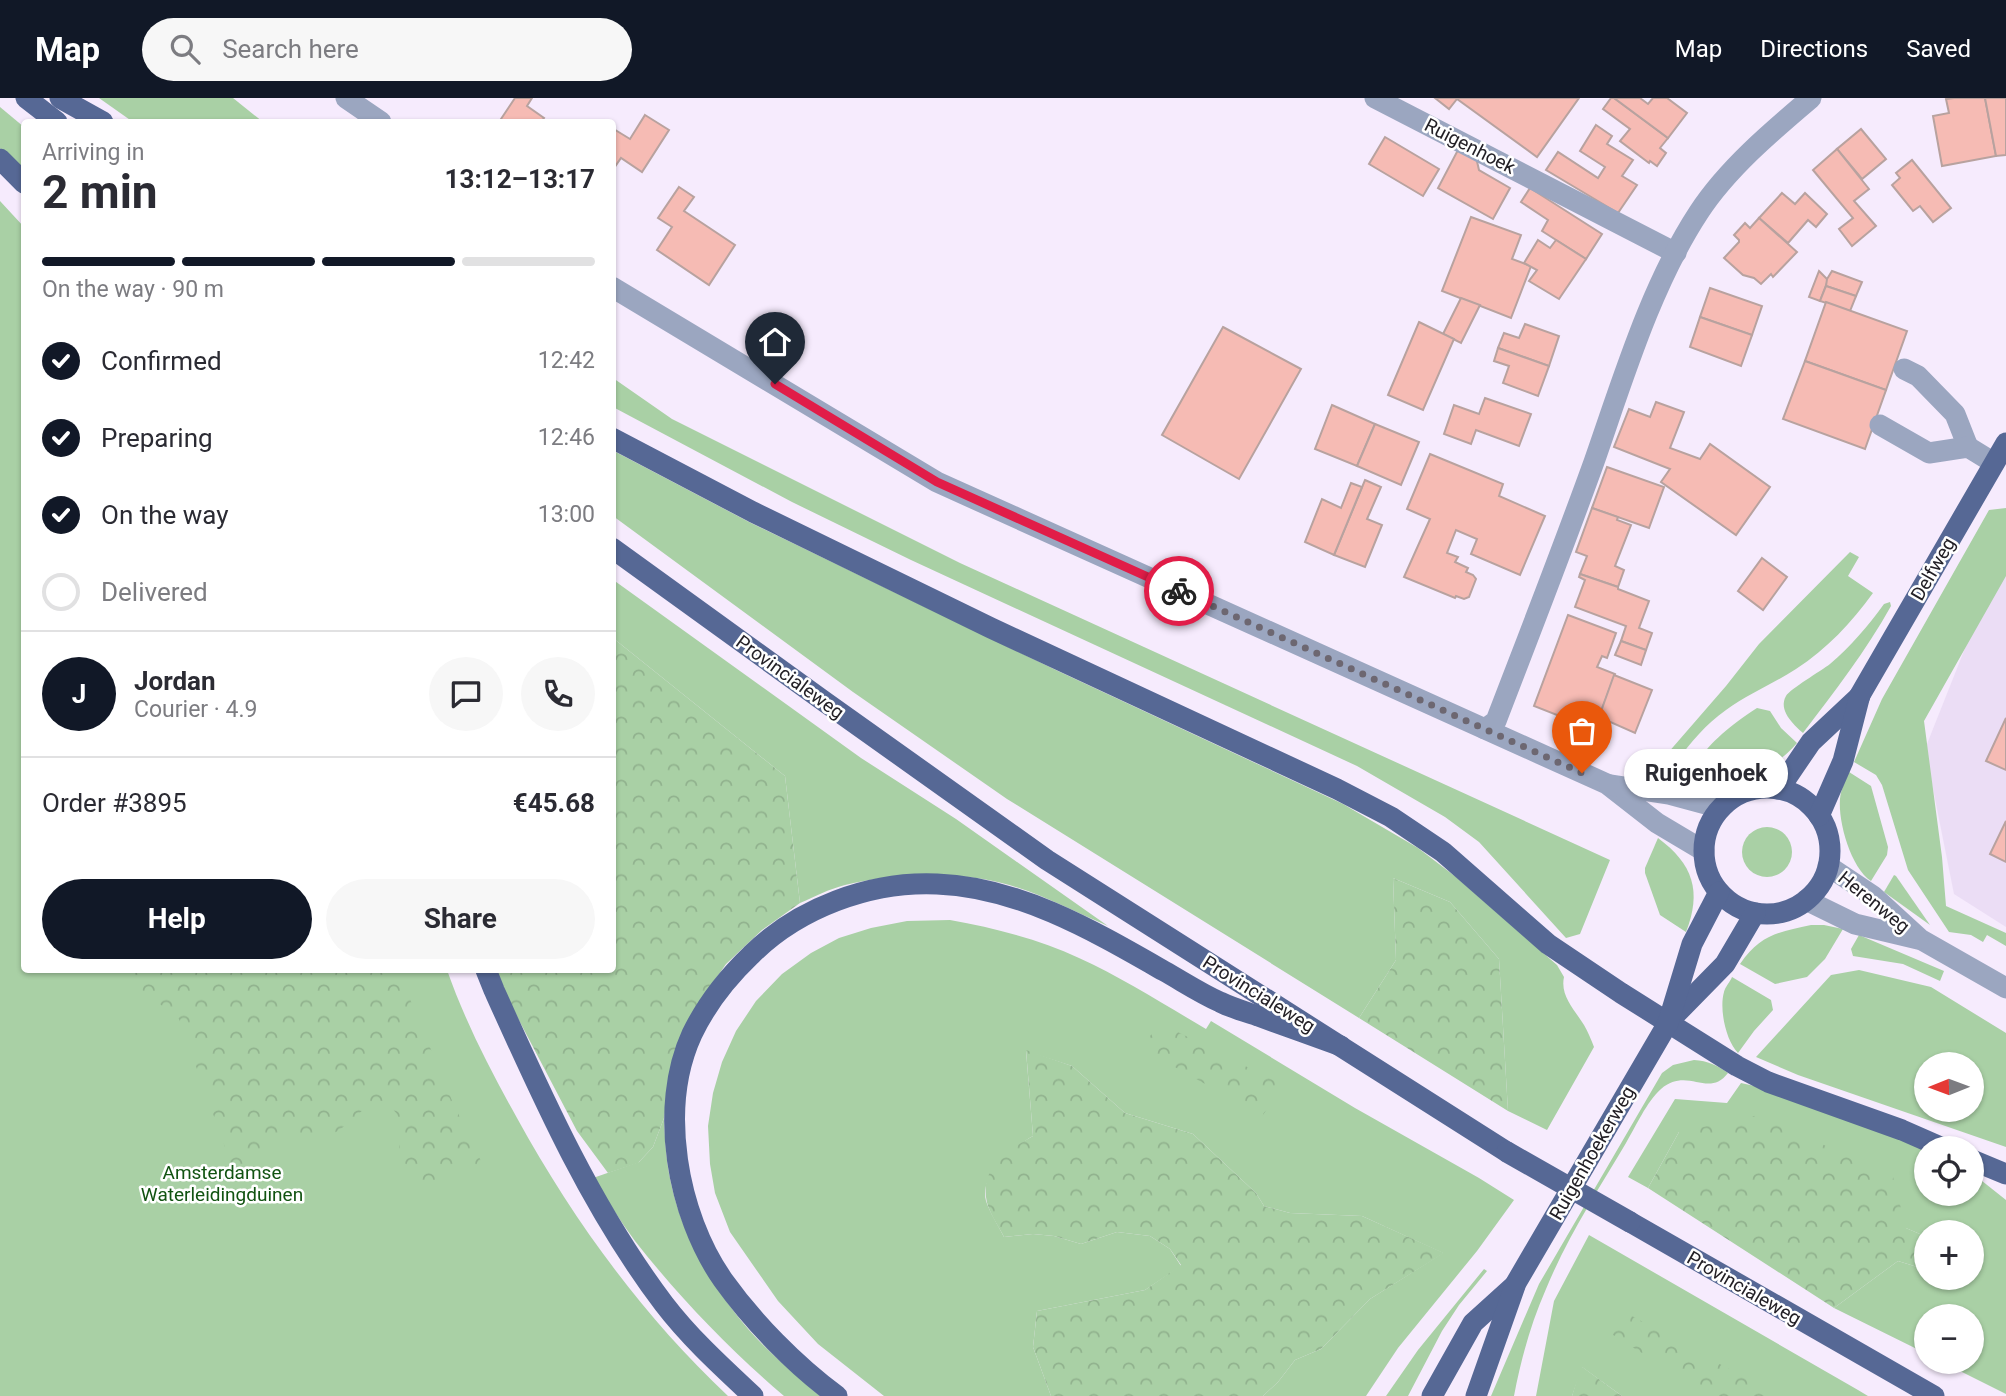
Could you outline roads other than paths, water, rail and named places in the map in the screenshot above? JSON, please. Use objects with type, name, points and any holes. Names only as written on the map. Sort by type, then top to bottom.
[{"type":"main road","points":[[26,98],[53,119]]},
{"type":"main road","points":[[60,98],[98,119]]},
{"type":"main road","points":[[0,159],[21,180]]},
{"type":"main road","points":[[616,440],[765,518],[1391,817],[1443,852],[1548,944],[1737,1066],[1768,1082],[1916,1136]]},
{"type":"main road","name":"Delfweg","points":[[1819,816],[1843,761],[1860,695],[2006,443]]},
{"type":"main road","name":"Provincialeweg","points":[[616,551],[1047,860],[1507,1152],[1934,1396]]},
{"type":"main road","name":"Delfweg","points":[[1779,789],[1811,743],[1860,695]]},
{"type":"main road","points":[[1754,789],[1779,789],[1808,803],[1819,816],[1827,831],[1830,848],[1828,866],[1816,891],[1795,908],[1769,914],[1755,913],[1735,906],[1719,892],[1711,880],[1704,851],[1708,828],[1721,808],[1742,793],[1754,789]]},
{"type":"main road","points":[[837,1396],[747,1312],[721,1277],[696,1231],[681,1185],[674,1138],[676,1098],[692,1035],[709,1005],[734,972],[766,939],[808,912],[869,890],[904,884],[938,884],[987,890],[1043,909],[1104,937],[1220,1002],[1341,1046]]},
{"type":"main road","name":"Ruigenhoekerweg","points":[[1476,1396],[1516,1283],[1668,1023],[1692,944],[1719,892]]},
{"type":"main road","name":"Ruigenhoekerweg","points":[[1668,1023],[1725,964],[1755,913]]},
{"type":"main road","points":[[487,973],[553,1119],[618,1237],[665,1305],[706,1351],[753,1396]]},
{"type":"main road","points":[[1984,1165],[2006,1174]]},
{"type":"main road","name":"Ruigenhoekerweg","points":[[1433,1396],[1473,1323],[1516,1283]]},
{"type":"street","points":[[346,98],[377,119]]},
{"type":"street","name":"Ruigenhoek","points":[[1375,98],[1676,253]]},
{"type":"street","points":[[1485,729],[1496,721],[1625,375],[1676,253],[1700,211],[1727,177],[1755,147],[1811,98]]},
{"type":"street","points":[[616,289],[937,482],[1607,784],[1657,823],[1704,851]]},
{"type":"street","points":[[1903,369],[1918,376],[1955,414],[1968,447],[1994,463]]},
{"type":"street","points":[[1880,425],[1929,453],[1968,447]]},
{"type":"street","points":[[1607,784],[1669,794],[1721,808]]},
{"type":"street","name":"Herenweg","points":[[1828,866],[1872,896],[1920,940],[2006,988]]},
{"type":"street","name":"Herenweg","points":[[1806,900],[1855,924],[1920,940]]},
{"type":"place","name":"Ruigenhoek","points":[[1582,773]]},
{"type":"park label","name":"Amsterdamse Waterleidingduinen","points":[[222,1183]]}]
